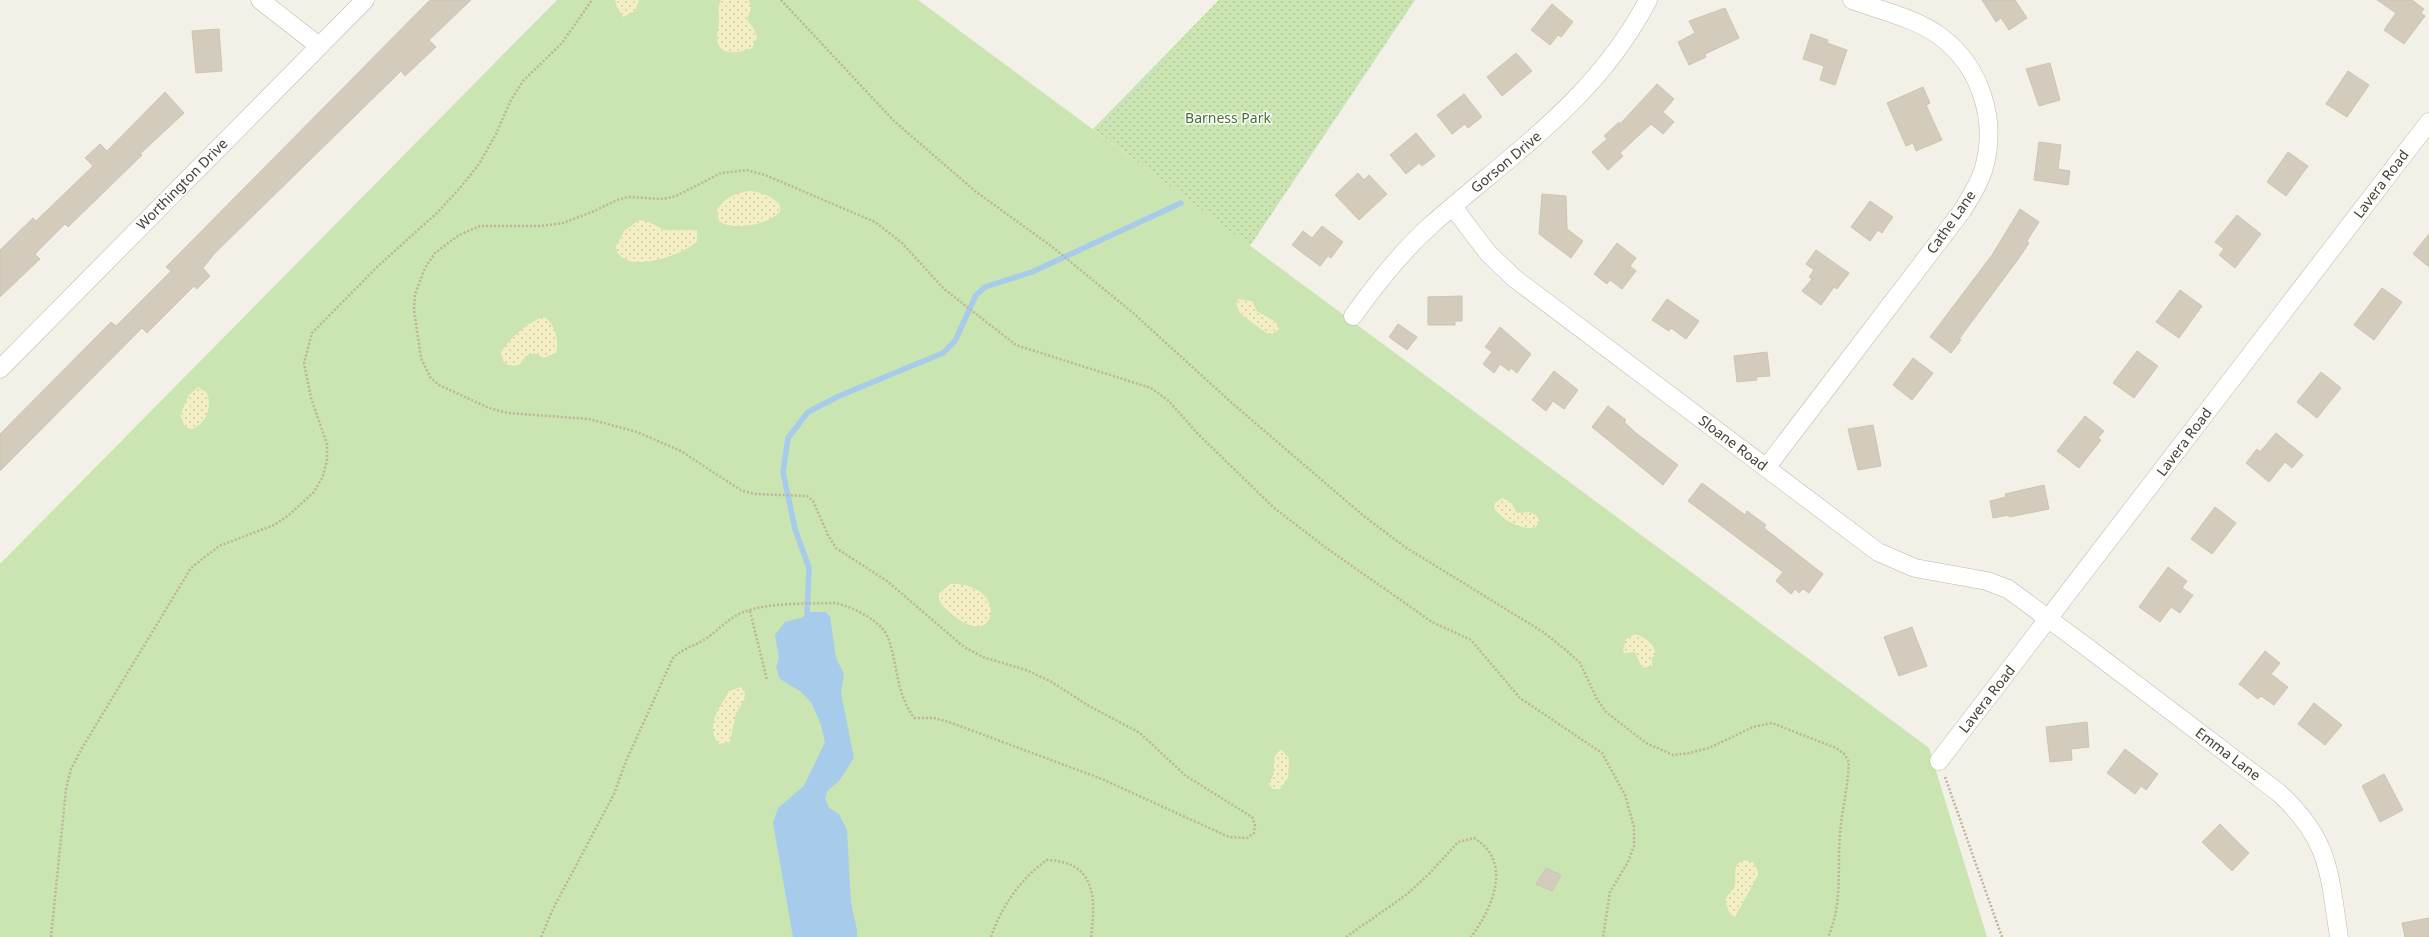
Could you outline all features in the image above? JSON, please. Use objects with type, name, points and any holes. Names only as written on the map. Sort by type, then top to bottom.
[{"type":"street","points":[[260,0],[319,46]]},
{"type":"street","name":"Worthington Drive","points":[[0,369],[365,0]]},
{"type":"street","name":"Gorson Drive","points":[[1353,316],[1393,263],[1429,227],[1559,117],[1581,95],[1624,41],[1648,0]]},
{"type":"street","name":"Cathe Lane","points":[[1766,468],[1962,211],[1975,190],[1987,152],[1989,131],[1986,105],[1981,89],[1970,68],[1954,48],[1920,24],[1852,0]]},
{"type":"street","name":"Lavera Road","points":[[1939,761],[2429,122]]},
{"type":"street","name":"Sloane Road","points":[[1453,207],[1488,252],[1514,278],[1878,552],[1915,568],[1987,581],[2008,589],[2049,619]]},
{"type":"street","name":"Emma Lane","points":[[2049,619],[2279,793],[2297,810],[2309,824],[2322,849],[2328,866],[2339,937]]},
{"type":"path","points":[[51,937],[66,789],[71,769],[97,722],[191,568],[219,546],[274,524],[289,515],[314,492],[323,476],[327,460],[327,444],[311,398],[304,363],[312,333],[378,266],[438,212],[465,182],[479,164],[496,134],[511,100],[523,81],[562,43],[592,0]]},
{"type":"path","points":[[781,0],[894,121],[975,191],[1051,246],[1132,312],[1233,404],[1365,516],[1405,547],[1523,619],[1566,650],[1580,663],[1606,712],[1646,743],[1673,755],[1689,753],[1709,748],[1753,727],[1772,723],[1836,748],[1844,754],[1849,762],[1840,836],[1839,891],[1837,907],[1828,937]]},
{"type":"path","points":[[541,937],[553,909],[614,794],[626,761],[673,658],[682,650],[706,639],[726,622],[750,611],[807,604],[835,603],[845,605],[862,613],[880,626],[889,639],[896,678],[907,707],[914,718],[934,718],[949,722],[1102,779],[1229,837],[1247,838],[1254,833],[1255,825],[1252,816],[1186,776],[1140,733],[1089,706],[1050,681],[1026,670],[983,657],[957,642],[887,581],[836,548],[828,535],[813,501],[807,496],[742,491],[682,451],[637,432],[589,419],[508,413],[490,408],[439,385],[430,377],[421,358],[414,310],[415,294],[426,268],[435,253],[459,235],[480,226],[540,226],[562,223],[592,212],[617,200],[628,197],[663,199],[676,196],[721,173],[748,170],[765,175],[875,222],[902,242],[944,289],[1016,345],[1151,388],[1169,401],[1197,433],[1273,507],[1331,551],[1432,622],[1471,640],[1520,698],[1602,753],[1625,795],[1634,827],[1634,846],[1628,862],[1610,892],[1603,937]]},
{"type":"path","points":[[750,611],[767,680]]},
{"type":"path","points":[[1939,761],[1968,837],[2002,937]]},
{"type":"path","points":[[1346,937],[1406,895],[1430,874],[1458,842],[1474,838],[1484,844],[1493,856],[1497,868],[1495,888],[1488,909],[1471,937]]},
{"type":"path","points":[[991,937],[1000,914],[1028,875],[1047,860],[1059,860],[1076,867],[1086,876],[1092,887],[1094,906],[1092,937]]},
{"type":"green space","points":[[557,0],[918,0],[1929,748],[1987,937],[0,937],[0,564]]},
{"type":"green space","name":"Barness Park","points":[[1219,0],[1415,0],[1250,246],[1093,129]]},
{"type":"sand","points":[[615,0],[639,0],[635,11],[623,17]]},
{"type":"sand","points":[[721,0],[749,0],[751,8],[747,20],[754,29],[757,37],[752,48],[730,52],[724,51],[720,48],[717,36]]},
{"type":"sand","points":[[752,191],[764,194],[774,200],[780,205],[780,212],[768,220],[751,225],[733,226],[719,221],[717,210],[720,205],[736,194]]},
{"type":"sand","points":[[639,220],[646,221],[665,230],[697,230],[697,241],[685,250],[656,260],[637,262],[628,260],[617,253],[616,246],[624,231]]},
{"type":"sand","points":[[1238,299],[1252,301],[1257,311],[1276,322],[1279,329],[1272,334],[1268,334],[1240,314],[1236,303]]},
{"type":"sand","points":[[544,317],[554,328],[556,333],[556,353],[544,358],[534,353],[526,356],[519,365],[511,366],[506,364],[501,352],[505,347],[514,336],[525,327]]},
{"type":"sand","points":[[198,387],[207,393],[209,404],[205,419],[192,429],[185,427],[180,415],[189,395]]},
{"type":"sand","points":[[1502,498],[1511,502],[1517,513],[1529,512],[1536,515],[1539,520],[1536,527],[1525,528],[1506,520],[1501,516],[1494,507],[1495,503]]},
{"type":"sand","points":[[950,584],[969,586],[982,593],[989,603],[991,613],[988,622],[980,626],[968,625],[945,608],[940,601],[939,594]]},
{"type":"sand","points":[[1635,634],[1646,639],[1654,648],[1655,655],[1652,658],[1652,666],[1642,668],[1635,652],[1624,653],[1623,651],[1626,639]]},
{"type":"sand","points":[[741,687],[745,693],[744,700],[736,713],[730,742],[719,744],[713,731],[715,717],[729,691]]},
{"type":"sand","points":[[1282,750],[1289,758],[1288,778],[1280,789],[1273,789],[1269,784],[1274,772],[1274,761],[1276,754]]},
{"type":"sand","points":[[1744,860],[1753,862],[1758,870],[1758,875],[1735,917],[1730,914],[1725,901],[1734,888],[1737,865],[1739,862]]},
{"type":"water","points":[[807,612],[826,612],[830,617],[836,658],[844,674],[841,693],[854,758],[839,781],[827,791],[825,799],[829,808],[839,814],[847,830],[851,903],[857,930],[857,937],[793,937],[773,823],[778,808],[804,786],[825,742],[820,722],[811,702],[800,691],[780,679],[776,667],[779,658],[775,635],[785,622],[803,617]]},
{"type":"building","points":[[430,0],[471,0],[429,40],[436,47],[405,76],[401,71],[214,254],[203,268],[210,276],[197,289],[194,286],[147,333],[142,328],[0,471],[0,434],[111,322],[116,326],[171,271],[166,267]]},
{"type":"building","points":[[1982,0],[2015,0],[2027,18],[2009,30],[2001,18],[1996,22]]},
{"type":"building","points":[[2377,0],[2412,0],[2424,9],[2421,13],[2425,16],[2404,44],[2384,30],[2396,13]]},
{"type":"building","points":[[1552,4],[1573,22],[1561,37],[1558,35],[1550,45],[1531,30]]},
{"type":"building","points":[[1725,8],[1739,38],[1705,54],[1706,57],[1689,65],[1678,42],[1695,33],[1689,21]]},
{"type":"building","points":[[219,29],[222,71],[196,73],[192,31]]},
{"type":"building","points":[[1811,34],[1828,40],[1827,43],[1847,50],[1835,85],[1820,80],[1824,66],[1803,59]]},
{"type":"building","points":[[1516,53],[1532,71],[1502,96],[1487,77]]},
{"type":"building","points":[[2050,63],[2060,100],[2039,106],[2026,69]]},
{"type":"building","points":[[2348,71],[2369,85],[2347,117],[2326,104]]},
{"type":"building","points":[[1657,84],[1674,99],[1663,112],[1674,122],[1663,134],[1651,124],[1620,153],[1623,156],[1608,170],[1592,152],[1607,139],[1604,136],[1619,122],[1620,124]]},
{"type":"building","points":[[1923,87],[1930,103],[1926,105],[1942,140],[1916,151],[1913,143],[1906,146],[1887,103]]},
{"type":"building","points":[[165,92],[184,113],[140,154],[142,155],[68,227],[65,224],[35,254],[40,259],[0,297],[0,250],[33,218],[36,221],[93,166],[85,158],[100,144],[107,151]]},
{"type":"building","points":[[1464,94],[1482,117],[1468,128],[1465,124],[1452,134],[1437,115]]},
{"type":"building","points":[[1416,133],[1435,156],[1422,166],[1419,163],[1406,174],[1390,155]]},
{"type":"building","points":[[2039,142],[2061,145],[2058,169],[2070,171],[2068,185],[2034,180]]},
{"type":"building","points":[[2288,152],[2308,166],[2286,196],[2267,182]]},
{"type":"building","points":[[1358,173],[1364,180],[1369,175],[1387,194],[1359,220],[1335,195]]},
{"type":"building","points":[[1542,194],[1566,196],[1567,229],[1583,241],[1571,258],[1539,234]]},
{"type":"building","points":[[1870,201],[1893,217],[1882,233],[1878,230],[1870,241],[1851,227]]},
{"type":"building","points":[[2020,209],[2039,222],[2027,241],[2029,243],[1959,339],[1961,340],[1951,353],[1930,337],[1992,255]]},
{"type":"building","points":[[2237,215],[2261,234],[2235,268],[2219,255],[2224,249],[2215,242]]},
{"type":"building","points":[[1322,226],[1343,242],[1331,258],[1328,256],[1320,266],[1292,245],[1303,231],[1312,238]]},
{"type":"building","points":[[2429,234],[2429,267],[2413,254]]},
{"type":"building","points":[[1617,243],[1636,258],[1630,266],[1636,271],[1622,289],[1610,280],[1607,284],[1594,274]]},
{"type":"building","points":[[1816,250],[1849,273],[1837,289],[1834,287],[1821,305],[1802,291],[1812,279],[1809,277],[1814,270],[1806,264]]},
{"type":"building","points":[[2382,288],[2402,302],[2374,340],[2354,325]]},
{"type":"building","points":[[2180,290],[2202,306],[2179,338],[2156,322]]},
{"type":"building","points":[[1462,296],[1462,321],[1455,321],[1455,325],[1428,325],[1428,297]]},
{"type":"building","points":[[1667,299],[1699,321],[1686,339],[1671,328],[1669,331],[1652,320]]},
{"type":"building","points":[[1398,324],[1417,337],[1407,350],[1389,337]]},
{"type":"building","points":[[1500,327],[1531,354],[1517,373],[1511,368],[1509,371],[1500,364],[1494,373],[1483,364],[1492,352],[1485,347]]},
{"type":"building","points":[[2137,351],[2158,366],[2134,398],[2113,383]]},
{"type":"building","points":[[1767,352],[1770,376],[1756,377],[1757,380],[1737,382],[1734,356]]},
{"type":"building","points":[[1913,358],[1933,373],[1912,400],[1893,385]]},
{"type":"building","points":[[1554,371],[1578,390],[1564,409],[1553,401],[1546,411],[1532,400]]},
{"type":"building","points":[[2321,372],[2341,388],[2317,418],[2297,402]]},
{"type":"building","points":[[1608,406],[1626,420],[1624,422],[1636,433],[1678,465],[1663,485],[1592,427]]},
{"type":"building","points":[[2085,416],[2104,431],[2098,438],[2101,440],[2079,468],[2057,451]]},
{"type":"building","points":[[1873,425],[1881,466],[1858,470],[1848,429]]},
{"type":"building","points":[[2276,433],[2303,455],[2292,468],[2285,462],[2269,482],[2246,463],[2257,449],[2260,452]]},
{"type":"building","points":[[1702,483],[1745,515],[1747,511],[1766,525],[1764,528],[1823,574],[1809,593],[1803,589],[1799,593],[1795,589],[1791,594],[1776,581],[1783,572],[1688,501]]},
{"type":"building","points":[[2044,485],[2049,509],[2009,517],[2009,515],[1993,518],[1990,501],[2006,497],[2005,494]]},
{"type":"building","points":[[2215,507],[2236,523],[2212,554],[2191,539]]},
{"type":"building","points":[[2168,567],[2187,581],[2182,588],[2193,595],[2180,613],[2171,607],[2160,622],[2139,607]]},
{"type":"building","points":[[1912,627],[1927,666],[1899,676],[1884,637]]},
{"type":"building","points":[[2265,651],[2280,663],[2271,674],[2288,687],[2274,705],[2261,696],[2258,699],[2239,684]]},
{"type":"building","points":[[2314,703],[2342,725],[2325,745],[2298,724]]},
{"type":"building","points":[[2087,722],[2089,747],[2071,749],[2072,760],[2050,762],[2046,727]]},
{"type":"building","points":[[2125,749],[2158,774],[2146,790],[2141,786],[2135,794],[2107,773]]},
{"type":"building","points":[[2384,774],[2403,810],[2380,822],[2362,786]]},
{"type":"building","points":[[2220,824],[2249,853],[2232,871],[2202,842]]},
{"type":"building","points":[[1546,868],[1561,875],[1552,891],[1536,884]]},
{"type":"building","points":[[2429,918],[2429,937],[2405,937],[2402,923]]},
{"type":"waterway","points":[[807,612],[809,568],[795,529],[783,472],[788,438],[808,412],[839,396],[943,353],[955,341],[976,295],[985,287],[1032,272],[1181,203]]}]
